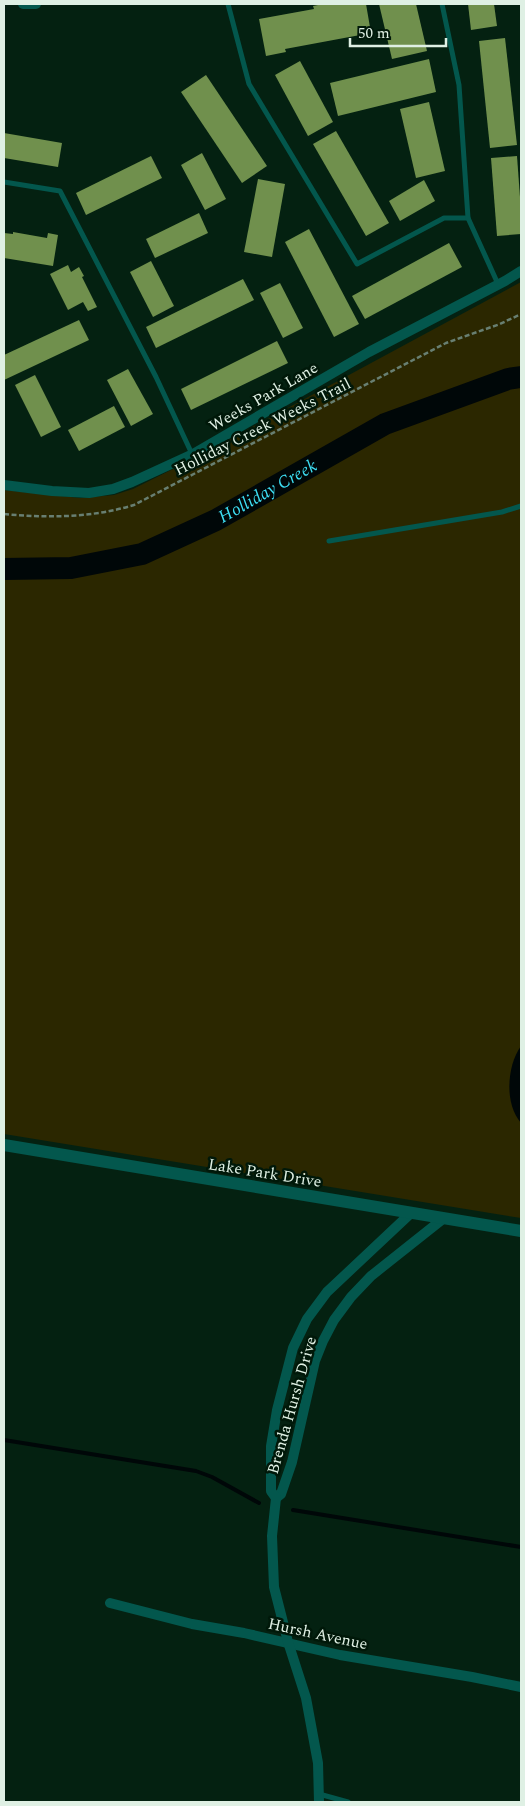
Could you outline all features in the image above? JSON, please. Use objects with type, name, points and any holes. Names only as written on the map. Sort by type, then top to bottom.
[{"type":"street","points":[[23,4],[36,4]]},
{"type":"street","name":"Weeks Park Lane","points":[[4,485],[89,493],[113,489],[132,482],[193,454],[369,352],[498,285],[521,271]]},
{"type":"street","name":"Lake Park Drive","points":[[4,1145],[521,1231]]},
{"type":"street","name":"Brenda Hursh Drive","points":[[319,1798],[318,1763],[306,1698],[288,1642],[274,1587],[272,1536],[276,1498],[271,1491],[271,1446],[277,1410],[293,1348],[307,1320],[327,1292],[411,1213]]},
{"type":"street","name":"Brenda Hursh Drive","points":[[276,1498],[282,1494],[292,1462],[315,1361],[334,1320],[350,1297],[371,1276],[444,1218]]},
{"type":"street","name":"Hursh Avenue","points":[[110,1603],[192,1624],[288,1642],[340,1655],[521,1687]]},
{"type":"lane","points":[[228,4],[249,84],[357,264],[444,218],[468,218]]},
{"type":"lane","points":[[442,4],[459,85],[468,218],[498,285]]},
{"type":"lane","points":[[4,182],[60,191],[156,377],[193,454]]},
{"type":"lane","points":[[329,540],[502,512],[521,506]]},
{"type":"lane","points":[[319,1798],[348,1802]]},
{"type":"path","name":"Holliday Creek Weeks Trail","points":[[4,514],[32,516],[90,515],[114,511],[134,504],[446,343],[500,324],[521,314]]},
{"type":"shaded area","points":[[521,282],[521,1218],[4,1134],[4,490],[80,498],[114,495],[133,489],[195,458]]},
{"type":"shaded area","points":[[521,1046],[521,1123],[512,1106],[509,1084],[513,1063]]},
{"type":"building","points":[[323,4],[366,4],[371,33],[285,49],[286,52],[266,56],[259,19],[314,9],[313,6]]},
{"type":"building","points":[[379,4],[416,4],[427,51],[392,59]]},
{"type":"building","points":[[468,4],[494,4],[497,26],[471,30]]},
{"type":"building","points":[[505,38],[517,145],[490,148],[479,41]]},
{"type":"building","points":[[429,59],[436,92],[338,116],[330,83]]},
{"type":"building","points":[[300,61],[333,122],[308,136],[275,75]]},
{"type":"building","points":[[206,75],[267,166],[242,183],[181,92]]},
{"type":"building","points":[[429,102],[445,171],[416,178],[400,109]]},
{"type":"building","points":[[336,131],[389,223],[366,236],[313,144]]},
{"type":"building","points":[[4,133],[62,143],[58,167],[4,158]]},
{"type":"building","points":[[202,153],[226,199],[205,210],[181,165]]},
{"type":"building","points":[[151,156],[162,178],[86,215],[76,193]]},
{"type":"building","points":[[517,156],[521,234],[497,236],[491,158]]},
{"type":"building","points":[[258,179],[285,184],[272,257],[244,252]]},
{"type":"building","points":[[424,180],[435,201],[400,221],[389,201]]},
{"type":"building","points":[[199,213],[208,233],[155,258],[146,239]]},
{"type":"building","points":[[309,229],[359,324],[334,337],[285,242]]},
{"type":"building","points":[[13,232],[47,238],[48,233],[58,235],[53,266],[4,258],[4,233],[13,234]]},
{"type":"building","points":[[449,243],[462,267],[365,319],[352,296]]},
{"type":"building","points":[[151,261],[174,306],[153,317],[130,272]]},
{"type":"building","points":[[68,265],[71,272],[79,267],[97,307],[88,311],[83,302],[68,310],[50,274]]},
{"type":"building","points":[[243,279],[254,300],[156,348],[146,327]]},
{"type":"building","points":[[280,283],[303,328],[283,338],[260,293]]},
{"type":"building","points":[[79,320],[89,340],[4,380],[4,355]]},
{"type":"building","points":[[277,341],[288,363],[191,410],[181,389]]},
{"type":"building","points":[[128,369],[153,414],[131,426],[107,380]]},
{"type":"building","points":[[35,375],[61,427],[41,437],[15,385]]},
{"type":"building","points":[[114,406],[125,427],[79,451],[68,430]]},
{"type":"waterway","name":"Holliday Creek","points":[[4,569],[71,568],[142,554],[216,520],[385,424],[508,379],[521,377]]},
{"type":"waterway","points":[[4,1440],[196,1471],[212,1477],[259,1503]]},
{"type":"waterway","points":[[293,1510],[521,1547]]}]
